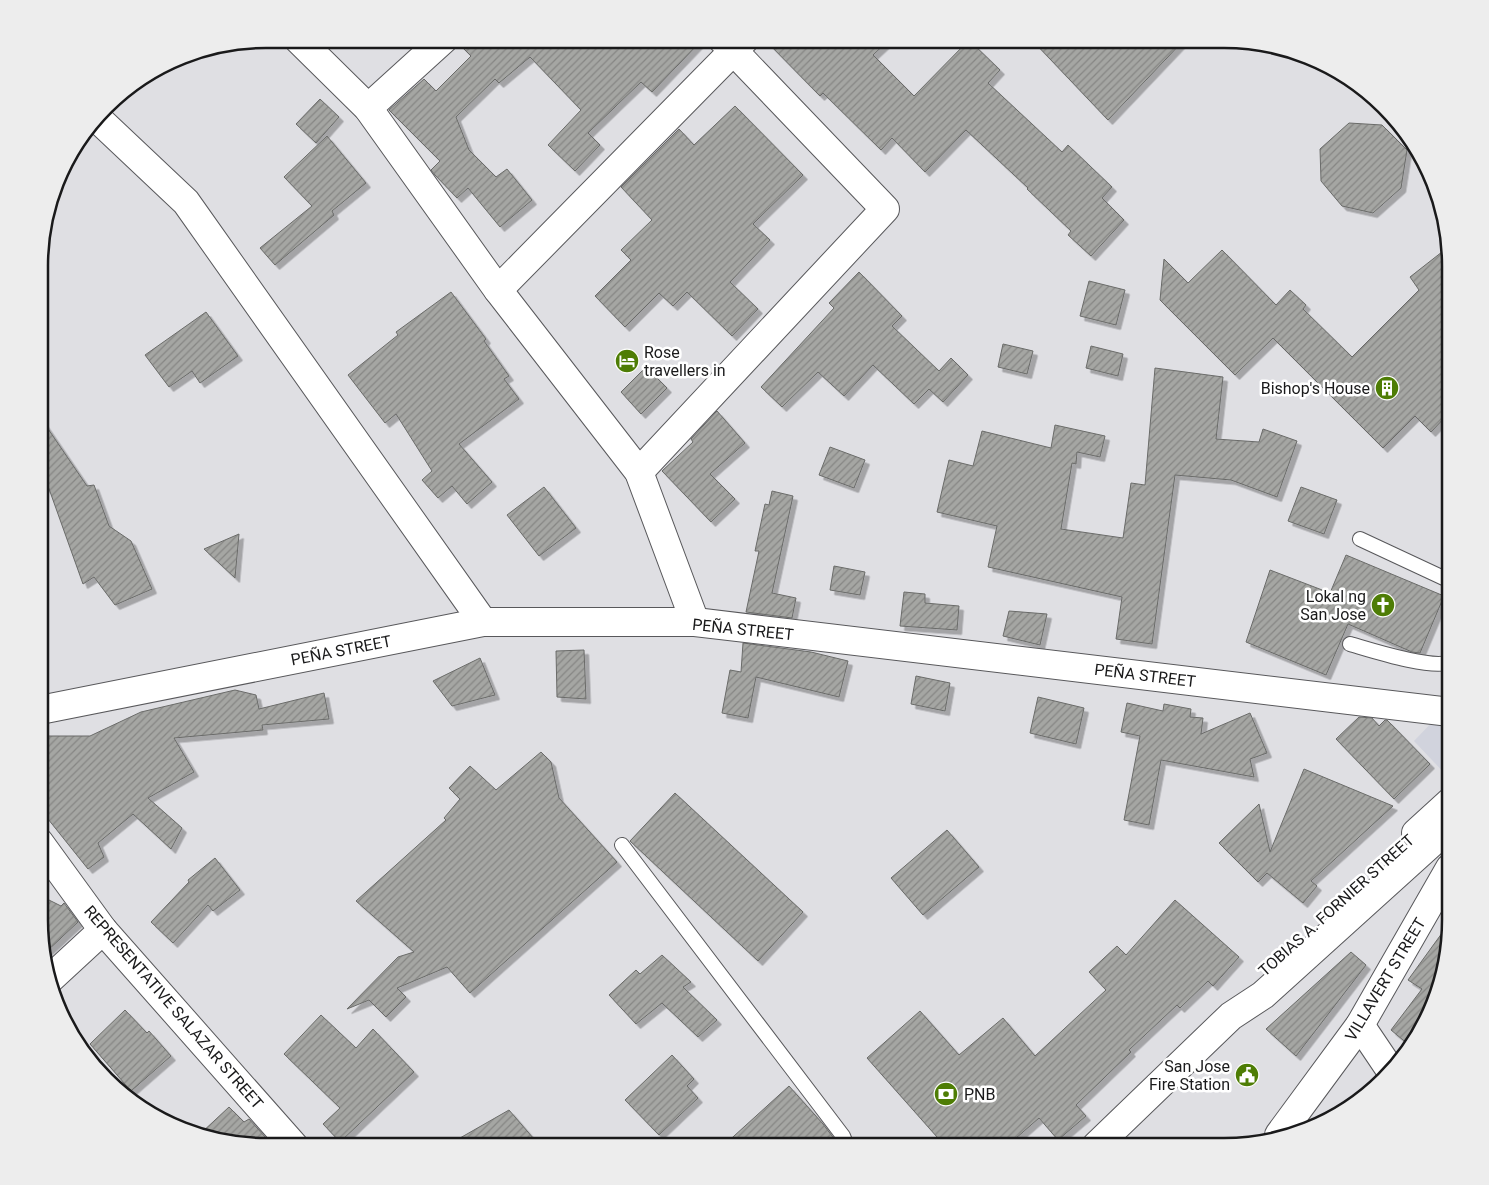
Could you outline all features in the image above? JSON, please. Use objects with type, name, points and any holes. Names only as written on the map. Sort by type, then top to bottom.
[{"type":"street","points":[[306,47],[368,108],[498,290],[640,472],[695,622]]},
{"type":"street","points":[[368,108],[435,47]]},
{"type":"street","points":[[498,290],[729,47]]},
{"type":"street","points":[[640,472],[885,208],[737,47]]},
{"type":"street","points":[[102,122],[186,202],[483,622]]},
{"type":"street","name":"PEÑA STREET","points":[[48,708],[483,622],[695,622],[1442,711]]},
{"type":"street","name":"TOBIAS A. FORNIER STREET","points":[[1231,1016],[1254,979],[1442,809]]},
{"type":"street","name":"TOBIAS A. FORNIER STREET","points":[[1104,1138],[1231,1016],[1263,995],[1442,833]]},
{"type":"street","name":"REPRESENTATIVE SALAZAR STREET","points":[[48,853],[104,930],[287,1138]]},
{"type":"street","name":"VILLAVERT STREET","points":[[1283,1129],[1360,1025],[1442,882]]},
{"type":"street","points":[[55,975],[104,930]]},
{"type":"street","points":[[1360,1025],[1386,1064]]},
{"type":"lane","points":[[1360,539],[1442,577]]},
{"type":"lane","points":[[1350,644],[1428,664],[1442,664]]},
{"type":"lane","points":[[622,845],[844,1138]]},
{"type":"shaded area","points":[[1442,713],[1442,771],[1414,741]]},
{"type":"building","points":[[462,47],[695,47],[652,92],[641,82],[588,133],[600,145],[575,171],[548,145],[581,110],[530,57],[499,83],[495,79],[456,117],[469,150],[496,177],[507,169],[532,200],[500,227],[468,188],[457,198],[435,175],[431,170],[440,161],[389,110],[424,79],[436,91],[471,56]]},
{"type":"building","points":[[772,47],[882,47],[873,55],[914,96],[962,47],[976,47],[1000,70],[988,83],[1062,152],[1068,145],[1112,187],[1102,198],[1124,220],[1091,256],[1068,235],[1071,231],[966,130],[925,172],[892,138],[881,150],[823,93],[820,96]]},
{"type":"building","points":[[1039,47],[1177,47],[1108,120]]},
{"type":"building","points":[[320,99],[339,117],[316,143],[296,124]]},
{"type":"building","points":[[735,106],[803,175],[753,224],[770,240],[730,282],[758,309],[732,336],[687,292],[673,306],[659,293],[625,327],[595,296],[631,260],[621,250],[652,220],[621,187],[679,129],[694,145]]},
{"type":"building","points":[[1349,123],[1382,125],[1407,150],[1401,188],[1373,213],[1342,206],[1321,181],[1320,149]]},
{"type":"building","points":[[327,136],[366,183],[332,211],[334,215],[275,265],[260,248],[312,206],[284,177]]},
{"type":"building","points":[[1222,250],[1276,305],[1290,290],[1306,305],[1303,309],[1352,357],[1419,290],[1410,277],[1441,253],[1442,420],[1431,432],[1415,416],[1383,448],[1273,338],[1235,375],[1160,300],[1164,259],[1188,283]]},
{"type":"building","points":[[859,272],[902,316],[892,326],[939,371],[951,358],[968,375],[943,402],[929,389],[914,404],[873,365],[844,396],[818,372],[782,407],[761,387],[834,308],[829,303]]},
{"type":"building","points":[[1089,281],[1125,290],[1116,325],[1080,316]]},
{"type":"building","points":[[451,292],[486,339],[484,341],[509,376],[504,379],[519,399],[459,444],[492,482],[467,504],[452,486],[438,498],[422,480],[432,471],[396,414],[385,423],[348,375],[398,335],[396,332]]},
{"type":"building","points":[[206,312],[238,356],[200,383],[192,371],[169,387],[145,355]]},
{"type":"building","points":[[1003,344],[1033,351],[1027,374],[998,367]]},
{"type":"building","points":[[1091,346],[1123,354],[1118,376],[1086,368]]},
{"type":"building","points":[[646,367],[667,388],[641,414],[621,392]]},
{"type":"building","points":[[1155,368],[1223,377],[1216,439],[1259,442],[1263,429],[1297,441],[1277,497],[1231,480],[1175,475],[1152,644],[1116,639],[1122,597],[988,567],[997,526],[937,512],[949,460],[973,466],[982,431],[1051,448],[1055,425],[1105,436],[1100,457],[1077,452],[1076,464],[1072,463],[1061,529],[1123,538],[1131,483],[1145,485]]},
{"type":"building","points":[[717,411],[745,443],[710,474],[735,499],[711,522],[662,471],[693,442],[691,439]]},
{"type":"building","points":[[48,429],[87,486],[94,485],[109,526],[131,541],[152,589],[115,605],[94,577],[83,584],[48,486]]},
{"type":"building","points":[[830,447],[865,460],[854,488],[819,475]]},
{"type":"building","points":[[544,487],[576,528],[539,556],[507,515]]},
{"type":"building","points":[[1301,487],[1337,500],[1324,534],[1288,521]]},
{"type":"building","points":[[772,491],[793,496],[772,593],[796,598],[792,618],[746,612],[759,551],[755,551],[765,504],[769,505]]},
{"type":"building","points":[[239,534],[235,578],[204,549]]},
{"type":"building","points":[[1346,555],[1442,595],[1442,601],[1420,653],[1412,652],[1348,624],[1326,675],[1246,642],[1270,570],[1330,593]]},
{"type":"building","points":[[834,566],[865,572],[860,595],[830,590]]},
{"type":"building","points":[[904,592],[925,594],[925,603],[959,606],[957,630],[900,626]]},
{"type":"building","points":[[1009,611],[1047,614],[1040,645],[1003,636]]},
{"type":"building","points":[[743,643],[811,652],[848,661],[839,697],[756,677],[748,718],[722,713],[730,670],[741,672]]},
{"type":"building","points":[[584,650],[586,699],[557,697],[556,651]]},
{"type":"building","points":[[480,658],[495,695],[452,706],[433,681]]},
{"type":"building","points":[[916,676],[950,683],[945,711],[911,704]]},
{"type":"building","points":[[235,690],[256,695],[259,709],[324,693],[329,719],[262,725],[263,730],[174,738],[194,772],[148,798],[182,828],[171,849],[133,814],[98,843],[104,857],[88,869],[48,819],[48,736],[90,736],[141,712]]},
{"type":"building","points":[[1038,697],[1084,708],[1076,744],[1030,733]]},
{"type":"building","points":[[1127,703],[1163,711],[1164,704],[1191,709],[1190,717],[1203,718],[1201,734],[1250,713],[1267,753],[1250,759],[1254,777],[1161,760],[1149,825],[1124,820],[1140,736],[1121,732]]},
{"type":"building","points":[[1359,717],[1372,718],[1379,726],[1387,720],[1430,764],[1394,799],[1336,739]]},
{"type":"building","points":[[541,752],[551,762],[559,798],[617,862],[470,993],[447,967],[397,988],[406,997],[386,1017],[369,1000],[347,1009],[398,957],[414,952],[356,901],[446,820],[444,818],[460,799],[449,788],[470,766],[496,790]]},
{"type":"building","points":[[1304,769],[1393,806],[1311,881],[1317,886],[1303,903],[1267,873],[1258,882],[1219,843],[1259,804],[1270,852]]},
{"type":"building","points":[[675,793],[803,912],[758,961],[630,841]]},
{"type":"building","points":[[947,830],[979,867],[923,915],[891,878]]},
{"type":"building","points":[[215,858],[240,890],[213,911],[208,905],[173,943],[151,922],[189,882],[188,880]]},
{"type":"building","points":[[48,900],[61,906],[64,903],[78,922],[49,949]]},
{"type":"building","points":[[1175,900],[1239,957],[1213,986],[1208,981],[1180,1008],[1177,1005],[1129,1050],[1131,1052],[1076,1105],[1086,1116],[1060,1138],[1056,1138],[1039,1118],[1016,1138],[938,1138],[867,1058],[920,1011],[959,1055],[1003,1018],[1035,1056],[1106,990],[1089,972],[1117,946],[1126,955]]},
{"type":"building","points":[[1441,934],[1440,948],[1430,990],[1419,1016],[1405,1041],[1391,1030],[1422,989],[1408,980]]},
{"type":"building","points":[[1351,952],[1366,965],[1296,1056],[1266,1029]]},
{"type":"building","points":[[662,955],[691,982],[683,987],[717,1020],[698,1037],[662,1003],[636,1024],[609,995],[636,970],[640,974]]},
{"type":"building","points":[[125,1010],[147,1033],[149,1031],[171,1056],[131,1091],[90,1044]]},
{"type":"building","points":[[321,1015],[356,1048],[373,1029],[414,1072],[344,1138],[336,1138],[323,1124],[340,1108],[284,1054]]},
{"type":"building","points":[[672,1055],[694,1079],[687,1086],[698,1098],[659,1135],[625,1100]]},
{"type":"building","points":[[789,1086],[834,1138],[732,1138]]},
{"type":"building","points":[[229,1107],[244,1122],[249,1119],[266,1138],[237,1136],[205,1129]]},
{"type":"building","points":[[509,1110],[533,1138],[460,1138]]},
{"type":"place","name":"Rose travellers in","points":[[627,361]]},
{"type":"place","name":"Bishop's House","points":[[1387,388]]},
{"type":"place","name":"Lokal ng San Jose","points":[[1383,605]]},
{"type":"place","name":"San Jose Fire Station","points":[[1247,1075]]},
{"type":"place","name":"PNB","points":[[946,1094]]}]
